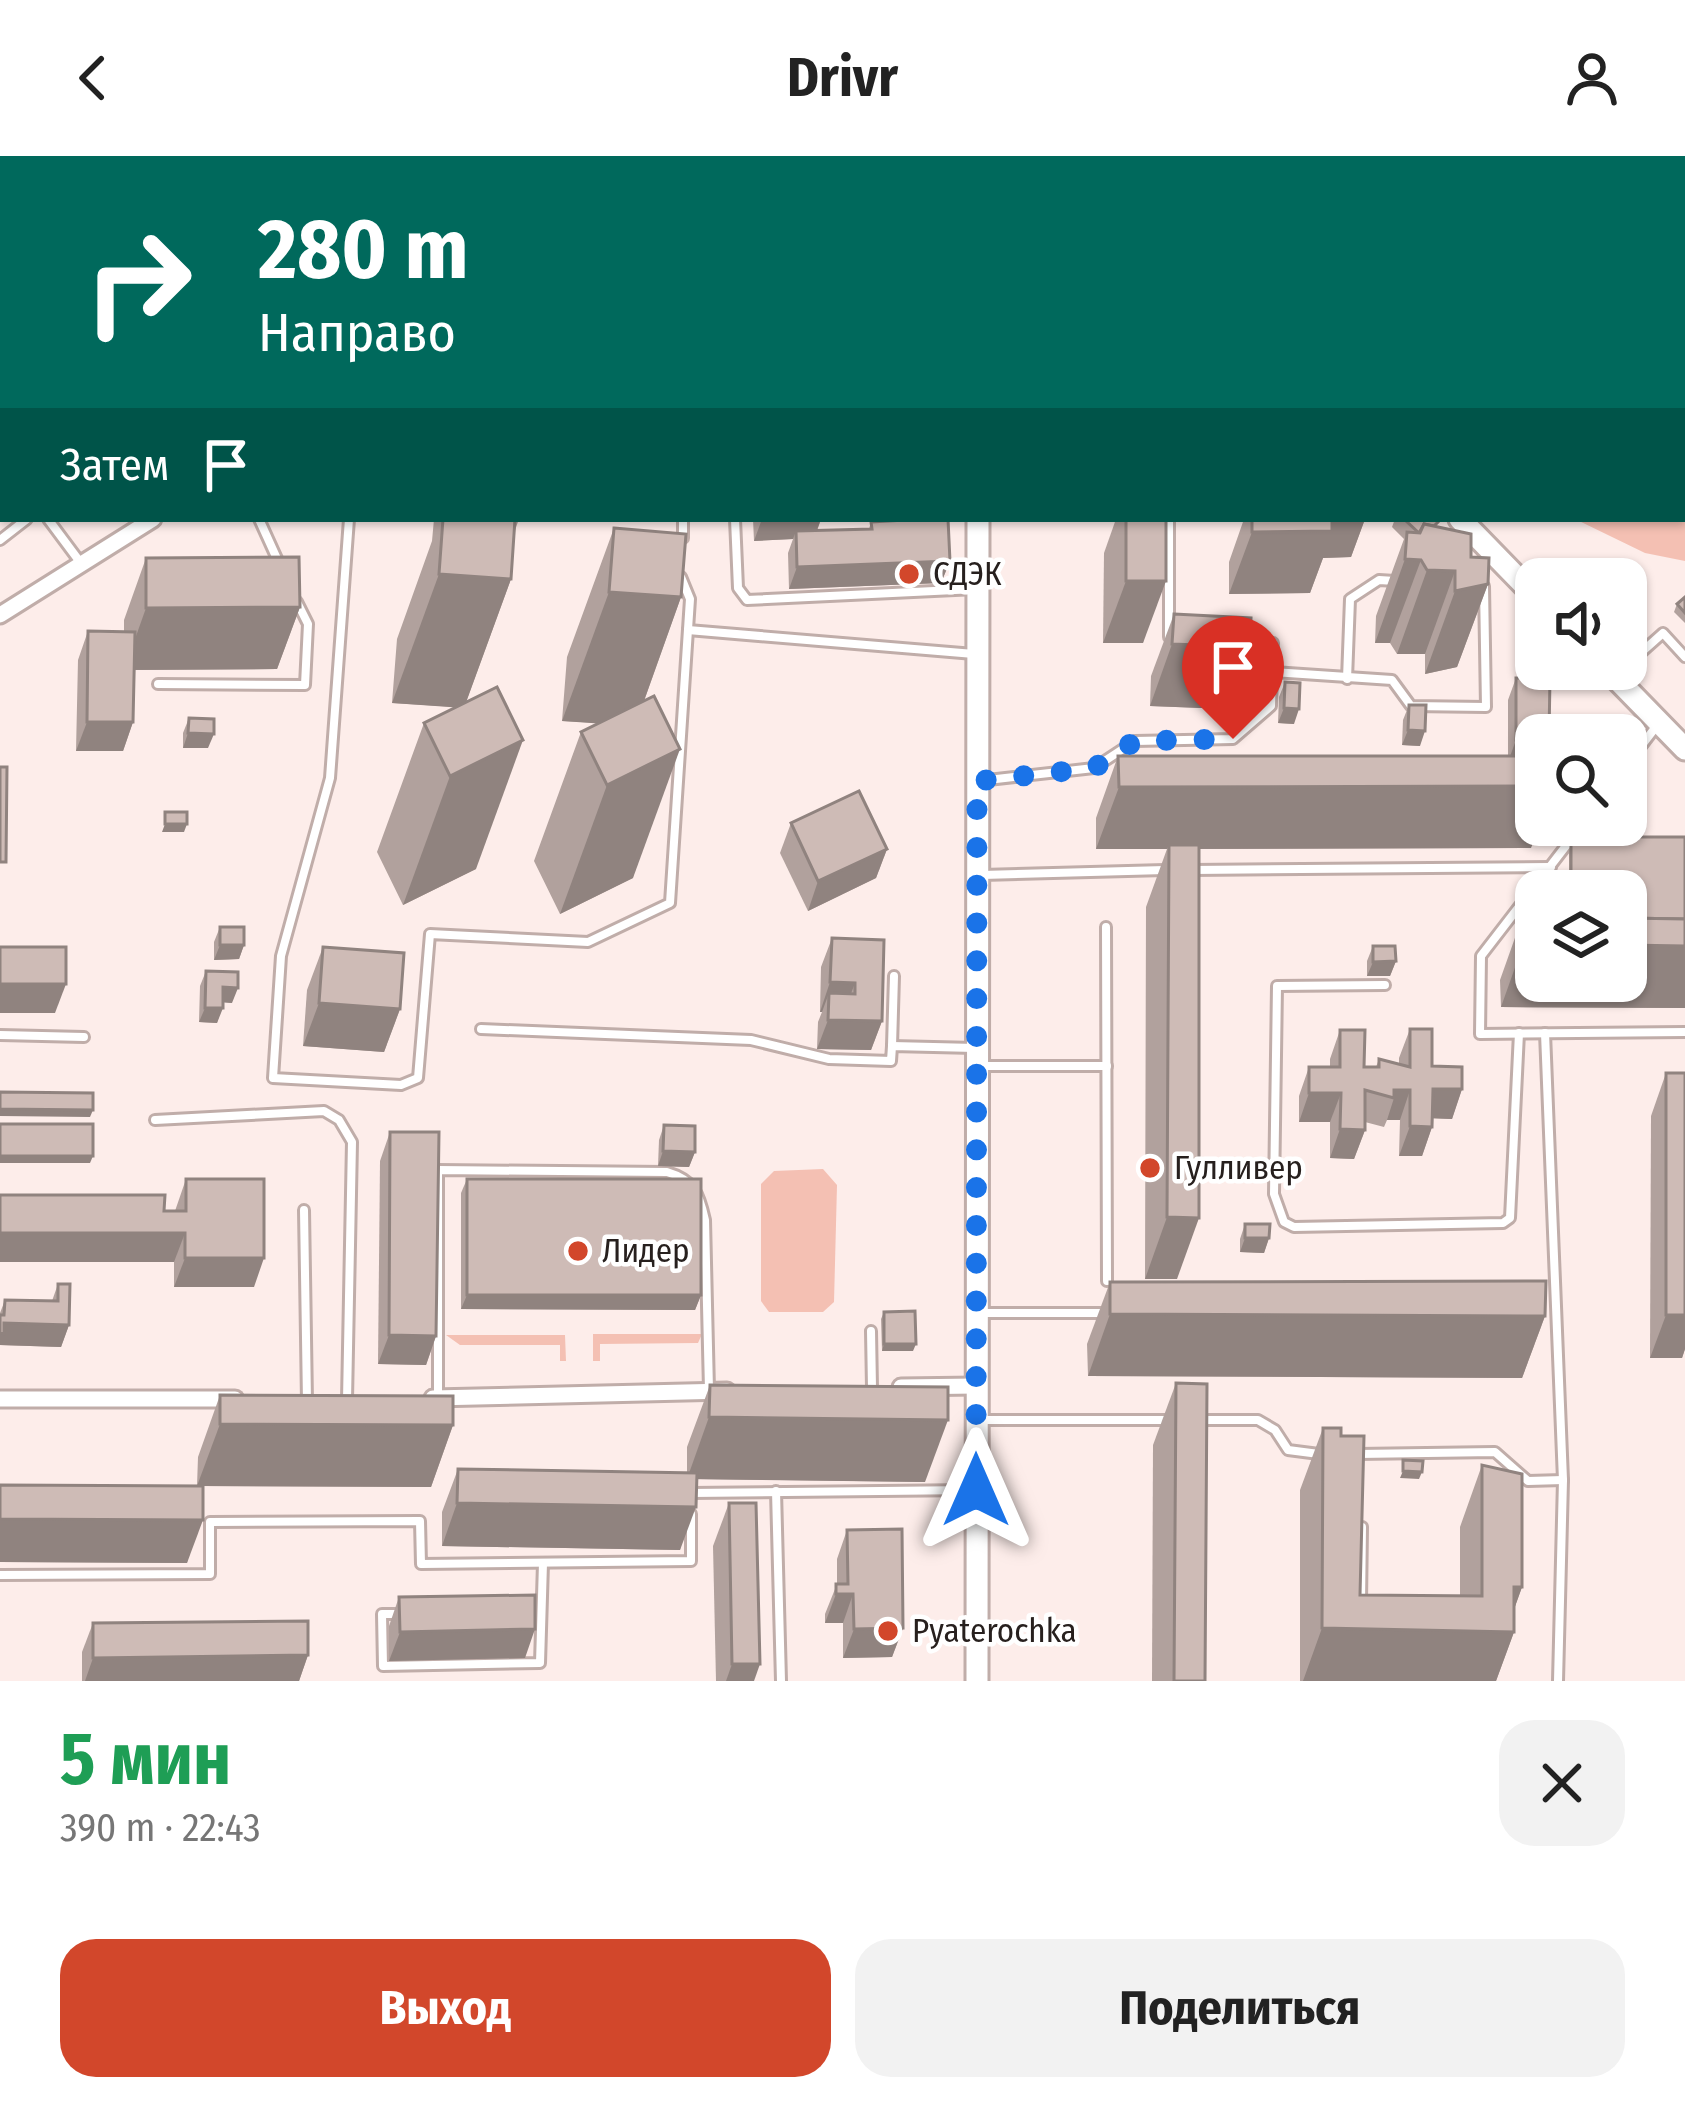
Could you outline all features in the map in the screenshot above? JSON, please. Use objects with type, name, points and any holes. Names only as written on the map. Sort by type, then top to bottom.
[{"type":"main road","points":[[977,1681],[978,522]]},
{"type":"main road","points":[[1463,522],[1515,576]]},
{"type":"main road","points":[[1633,690],[1685,749]]},
{"type":"street","points":[[3,606],[148,522]]},
{"type":"street","points":[[849,1389],[976,1386]]},
{"type":"street","points":[[418,1398],[756,1391]]},
{"type":"street","points":[[0,1399],[259,1400]]},
{"type":"street","points":[[283,1400],[353,1400]]},
{"type":"lane","points":[[50,522],[80,562]]},
{"type":"lane","points":[[158,683],[305,685],[308,624],[260,522]]},
{"type":"lane","points":[[349,522],[330,778],[281,956],[273,1078],[401,1085],[418,1078],[430,934],[588,942],[670,903],[690,599],[681,583],[683,522]]},
{"type":"lane","points":[[735,522],[738,588],[747,600],[977,589]]},
{"type":"lane","points":[[1169,522],[1169,642],[1190,642]]},
{"type":"lane","points":[[1273,672],[1392,680],[1412,706],[1486,706],[1484,585],[1504,565]]},
{"type":"lane","points":[[1347,680],[1350,599],[1379,580],[1400,581]]},
{"type":"lane","points":[[1463,584],[1484,585]]},
{"type":"lane","points":[[688,631],[977,654]]},
{"type":"lane","points":[[1647,646],[1663,633],[1685,657]]},
{"type":"lane","points":[[977,781],[1094,768],[1135,741],[1233,739],[1271,706],[1273,643],[1231,642]]},
{"type":"lane","points":[[1647,738],[1659,722]]},
{"type":"lane","points":[[1566,846],[1480,956],[1480,1034],[1685,1032]]},
{"type":"lane","points":[[977,875],[1551,867]]},
{"type":"lane","points":[[1106,927],[1107,1281]]},
{"type":"lane","points":[[481,1029],[751,1040],[829,1059],[891,1061],[894,976]]},
{"type":"lane","points":[[1385,985],[1276,986],[1274,1195],[1284,1222],[1294,1227],[1503,1223],[1510,1218],[1519,1034]]},
{"type":"lane","points":[[1545,1033],[1562,1480],[1558,1681]]},
{"type":"lane","points":[[0,1035],[84,1036]]},
{"type":"lane","points":[[892,1046],[1106,1066]]},
{"type":"lane","points":[[155,1120],[324,1111],[339,1120],[352,1142],[353,1400]]},
{"type":"lane","points":[[437,1398],[438,1170],[667,1172],[686,1178],[699,1193],[705,1220],[709,1392]]},
{"type":"lane","points":[[304,1210],[307,1401]]},
{"type":"lane","points":[[976,1313],[1118,1313]]},
{"type":"lane","points":[[871,1331],[872,1388]]},
{"type":"lane","points":[[976,1420],[1258,1420],[1276,1430],[1288,1450],[1495,1453],[1528,1481],[1562,1480]]},
{"type":"lane","points":[[1362,1454],[1362,1476]]},
{"type":"lane","points":[[0,1575],[210,1574],[210,1522],[420,1521],[421,1564],[691,1562],[691,1492],[976,1490]]},
{"type":"lane","points":[[776,1491],[781,1681]]},
{"type":"lane","points":[[1361,1611],[1362,1521]]},
{"type":"lane","points":[[405,1614],[382,1614],[382,1666],[540,1663],[543,1563]]},
{"type":"lane","points":[[519,1614],[542,1613]]},
{"type":"shaded area","points":[[1581,522],[1685,522],[1685,561],[1645,553]]},
{"type":"shaded area","points":[[823,1169],[837,1185],[834,1302],[823,1312],[769,1312],[761,1301],[761,1184],[774,1171]]},
{"type":"shaded area","points":[[593,1334],[702,1334],[698,1343],[600,1344],[600,1361],[593,1361]]},
{"type":"shaded area","points":[[446,1335],[565,1335],[566,1361],[560,1361],[560,1345],[460,1345]]},
{"type":"building","points":[[443,522],[515,522],[511,579],[439,574]]},
{"type":"building","points":[[871,522],[948,522],[950,561],[797,567],[796,531],[872,529]]},
{"type":"building","points":[[1126,522],[1166,522],[1166,581],[1126,581]]},
{"type":"building","points":[[1252,522],[1332,522],[1332,531],[1252,532]]},
{"type":"building","points":[[1407,522],[1438,522],[1424,524],[1419,533]]},
{"type":"building","points":[[1424,524],[1471,534],[1471,557],[1489,558],[1488,584],[1455,591],[1455,571],[1427,570],[1421,560],[1405,559],[1407,532],[1420,533]]},
{"type":"building","points":[[614,528],[686,534],[681,597],[609,592]]},
{"type":"building","points":[[299,557],[300,607],[146,608],[146,558]]},
{"type":"building","points":[[1174,614],[1251,618],[1250,647],[1172,644]]},
{"type":"building","points":[[88,631],[135,632],[133,722],[87,722]]},
{"type":"building","points":[[1285,682],[1300,683],[1299,709],[1284,708]]},
{"type":"building","points":[[497,687],[523,740],[450,776],[424,723]]},
{"type":"building","points":[[1516,690],[1550,690],[1549,714],[1516,714]]},
{"type":"building","points":[[654,696],[680,749],[607,785],[581,732]]},
{"type":"building","points":[[1409,705],[1426,705],[1425,731],[1408,730]]},
{"type":"building","points":[[189,718],[214,719],[214,734],[188,733]]},
{"type":"building","points":[[1118,756],[1515,756],[1515,786],[1119,787]]},
{"type":"building","points":[[0,767],[7,767],[6,862],[0,862]]},
{"type":"building","points":[[859,791],[887,849],[818,881],[791,823]]},
{"type":"building","points":[[165,812],[187,812],[187,824],[165,824]]},
{"type":"building","points":[[1647,837],[1685,837],[1685,919],[1647,918],[1647,870],[1571,870],[1571,846],[1647,846]]},
{"type":"building","points":[[1169,845],[1199,845],[1199,1218],[1167,1217]]},
{"type":"building","points":[[1647,918],[1685,919],[1685,946],[1647,945]]},
{"type":"building","points":[[220,927],[244,927],[244,945],[220,945]]},
{"type":"building","points":[[832,938],[884,940],[882,1021],[828,1020],[829,993],[855,994],[855,983],[830,982]]},
{"type":"building","points":[[1373,946],[1395,946],[1396,961],[1373,962]]},
{"type":"building","points":[[0,947],[66,947],[66,984],[0,984]]},
{"type":"building","points":[[323,947],[404,953],[400,1009],[319,1003]]},
{"type":"building","points":[[206,971],[238,972],[238,988],[223,987],[223,1008],[205,1008]]},
{"type":"building","points":[[1410,1029],[1432,1029],[1432,1066],[1462,1067],[1462,1089],[1433,1089],[1432,1127],[1410,1126],[1410,1090],[1394,1090],[1394,1098],[1365,1090],[1365,1130],[1340,1129],[1341,1093],[1309,1093],[1309,1067],[1340,1067],[1340,1030],[1365,1030],[1364,1067],[1379,1067],[1379,1059],[1410,1067]]},
{"type":"building","points":[[1666,1073],[1685,1073],[1685,1315],[1666,1315]]},
{"type":"building","points":[[0,1092],[93,1093],[93,1110],[0,1109]]},
{"type":"building","points":[[0,1124],[93,1124],[93,1156],[0,1156]]},
{"type":"building","points":[[664,1125],[695,1126],[695,1152],[663,1151]]},
{"type":"building","points":[[390,1132],[439,1132],[436,1336],[389,1335]]},
{"type":"building","points":[[186,1179],[264,1179],[264,1258],[185,1258],[185,1233],[0,1233],[0,1195],[165,1195],[164,1211],[186,1211]]},
{"type":"building","name":"Лидер","points":[[467,1179],[701,1179],[701,1295],[467,1295]]},
{"type":"building","points":[[1245,1224],[1270,1224],[1269,1238],[1245,1238]]},
{"type":"building","points":[[1546,1281],[1545,1316],[1110,1314],[1110,1282]]},
{"type":"building","points":[[58,1284],[70,1284],[69,1325],[4,1323],[4,1334],[0,1333],[5,1300],[58,1301]]},
{"type":"building","points":[[915,1311],[916,1344],[884,1344],[884,1312]]},
{"type":"building","points":[[1176,1383],[1207,1384],[1205,1681],[1174,1681]]},
{"type":"building","points":[[710,1385],[948,1387],[948,1420],[709,1417]]},
{"type":"building","points":[[220,1395],[453,1396],[453,1425],[220,1424]]},
{"type":"building","points":[[1323,1428],[1341,1428],[1341,1436],[1364,1436],[1360,1595],[1482,1596],[1482,1465],[1522,1474],[1522,1587],[1514,1587],[1514,1632],[1322,1628]]},
{"type":"building","points":[[1403,1460],[1423,1461],[1422,1472],[1403,1471]]},
{"type":"building","points":[[458,1469],[697,1473],[696,1507],[457,1503]]},
{"type":"building","points":[[0,1485],[203,1486],[203,1520],[0,1519]]},
{"type":"building","points":[[729,1503],[756,1503],[760,1664],[732,1664]]},
{"type":"building","points":[[902,1529],[903,1628],[854,1629],[853,1594],[836,1594],[836,1584],[848,1584],[847,1530]]},
{"type":"building","points":[[535,1595],[535,1629],[400,1632],[399,1597]]},
{"type":"building","points":[[308,1621],[308,1655],[93,1658],[93,1623]]},
{"type":"place","name":"СДЭК","points":[[909,574]]},
{"type":"place","name":"Гулливер","points":[[1150,1168]]},
{"type":"place","name":"Лидер","points":[[578,1251]]},
{"type":"place","name":"Pyaterochka","points":[[888,1631]]},
{"type":"route","points":[[976,1490],[977,781],[1055,776],[1094,768],[1135,741],[1233,739]]}]
